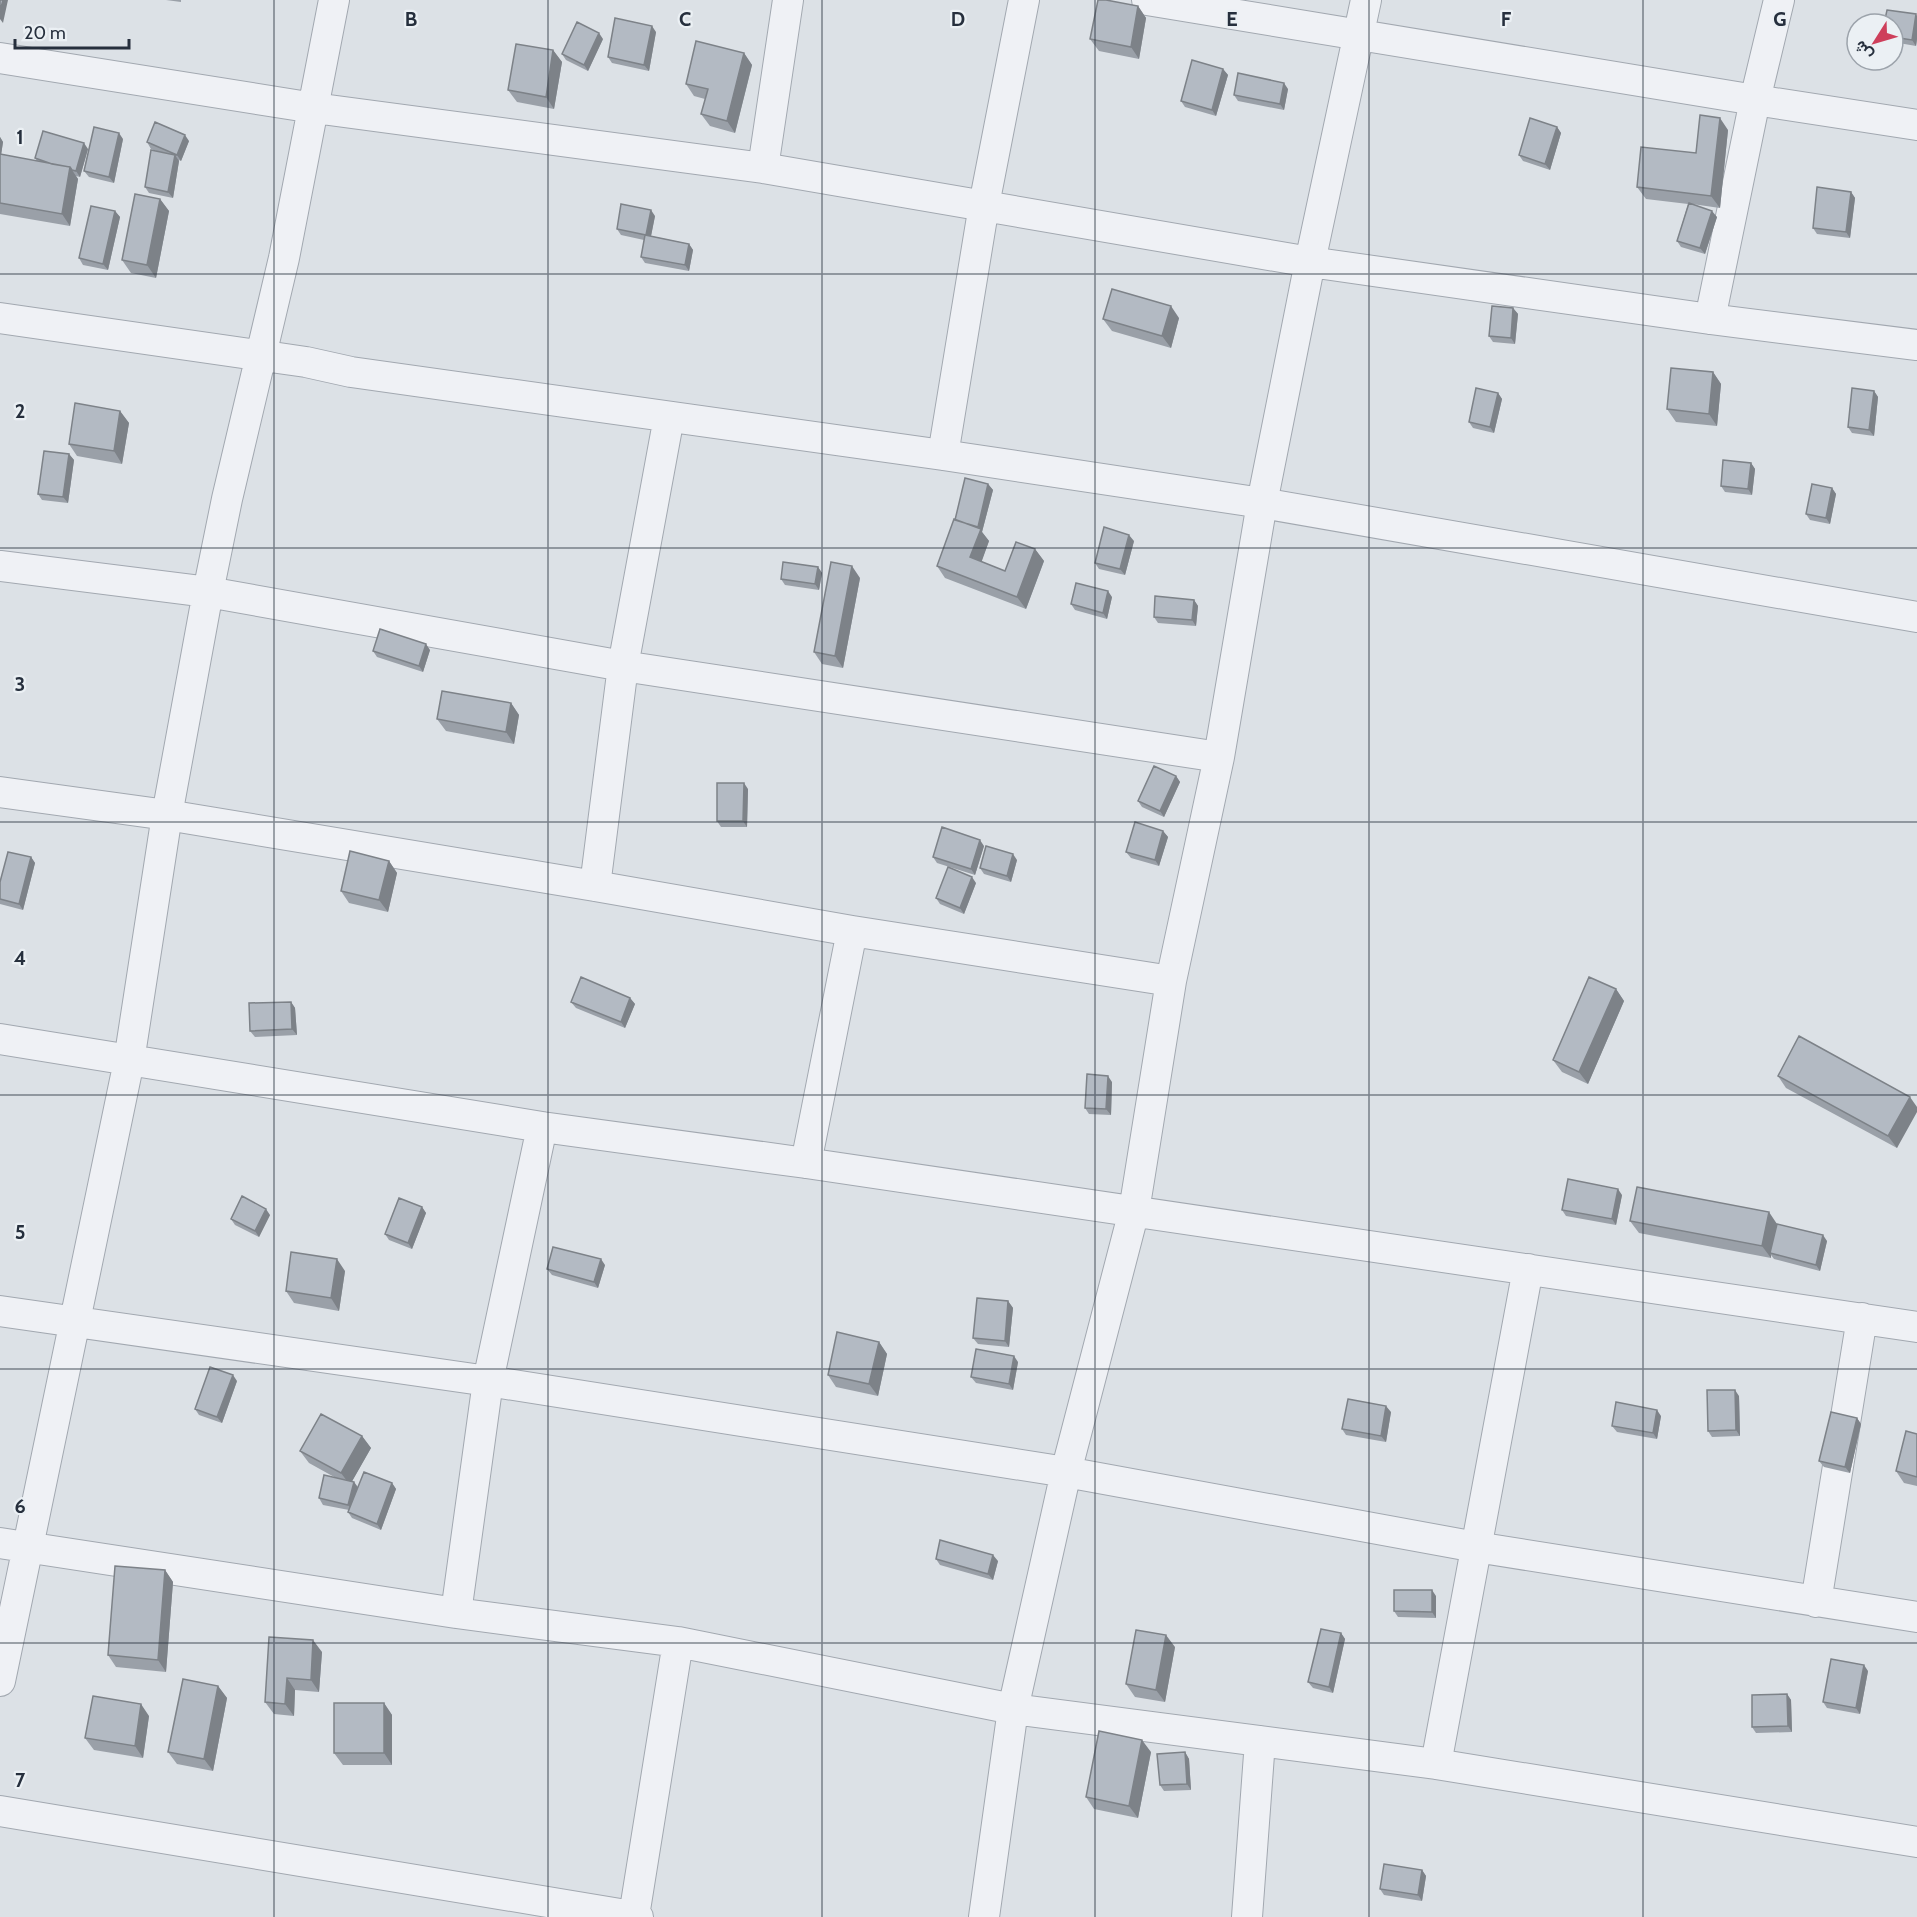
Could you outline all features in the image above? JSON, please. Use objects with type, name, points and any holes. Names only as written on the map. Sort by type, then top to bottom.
[{"type":"street","points":[[0,1681],[14,1545],[74,1321],[129,1061],[167,815],[208,592],[227,499],[284,258],[334,0]]},
{"type":"street","points":[[763,168],[788,0]]},
{"type":"street","points":[[943,455],[984,205],[1024,0]]},
{"type":"street","points":[[1147,0],[1917,125]]},
{"type":"street","points":[[984,1917],[1013,1708],[1066,1472],[1134,1211],[1171,981],[1219,757],[1262,503],[1366,0]]},
{"type":"street","points":[[1710,319],[1755,100],[1779,0]]},
{"type":"street","points":[[0,58],[314,108],[763,168],[1310,262],[1710,319],[1917,345]]},
{"type":"street","points":[[0,318],[306,362],[351,372],[943,455],[1262,503],[1917,617]]},
{"type":"street","points":[[595,886],[623,666],[669,417]]},
{"type":"street","points":[[0,566],[208,592],[623,666],[1219,757]]},
{"type":"street","points":[[0,792],[167,815],[852,931],[1171,981]]},
{"type":"street","points":[[806,1163],[852,931]]},
{"type":"street","points":[[0,1039],[542,1127],[806,1163],[1917,1326]]},
{"type":"street","points":[[456,1613],[488,1381],[542,1127]]},
{"type":"street","points":[[1436,1764],[1528,1269]]},
{"type":"street","points":[[0,1311],[488,1381],[1066,1472],[1476,1547],[1917,1617]]},
{"type":"street","points":[[1816,1602],[1862,1318]]},
{"type":"street","points":[[14,1545],[456,1613],[678,1642],[1013,1708],[1436,1764],[1917,1842]]},
{"type":"street","points":[[634,1916],[678,1642]]},
{"type":"street","points":[[1247,1917],[1260,1741]]},
{"type":"street","points":[[0,1811],[638,1917]]},
{"type":"building","points":[[1098,0],[1138,6],[1131,47],[1090,39]]},
{"type":"building","points":[[1905,12],[1916,14],[1912,40],[1905,39]]},
{"type":"building","points":[[615,18],[652,26],[644,65],[608,57]]},
{"type":"building","points":[[577,22],[599,33],[584,65],[562,54]]},
{"type":"building","points":[[696,41],[744,53],[727,121],[701,114],[708,89],[686,84]]},
{"type":"building","points":[[516,44],[553,50],[546,97],[508,90]]},
{"type":"building","points":[[1192,60],[1223,69],[1212,110],[1181,101]]},
{"type":"building","points":[[1238,73],[1284,83],[1280,104],[1234,95]]},
{"type":"building","points":[[1700,115],[1720,118],[1711,196],[1637,187],[1641,147],[1696,153]]},
{"type":"building","points":[[1530,118],[1557,127],[1545,164],[1519,155]]},
{"type":"building","points":[[155,122],[185,135],[177,155],[147,142]]},
{"type":"building","points":[[94,127],[119,133],[109,177],[84,171]]},
{"type":"building","points":[[43,131],[84,143],[76,171],[70,167],[35,158]]},
{"type":"building","points":[[151,150],[175,155],[168,192],[145,187]]},
{"type":"building","points":[[0,154],[70,167],[62,214],[0,203]]},
{"type":"building","points":[[1817,187],[1851,192],[1846,232],[1813,228]]},
{"type":"building","points":[[135,194],[160,199],[147,265],[122,260]]},
{"type":"building","points":[[1689,203],[1712,211],[1700,248],[1677,241]]},
{"type":"building","points":[[621,204],[651,210],[646,235],[617,229]]},
{"type":"building","points":[[91,206],[115,211],[103,264],[79,258]]},
{"type":"building","points":[[645,235],[689,244],[685,265],[641,257]]},
{"type":"building","points":[[1112,289],[1171,306],[1162,336],[1103,319]]},
{"type":"building","points":[[1492,306],[1513,308],[1511,338],[1489,336]]},
{"type":"building","points":[[1671,368],[1713,372],[1709,414],[1667,409]]},
{"type":"building","points":[[1476,388],[1498,393],[1490,427],[1469,422]]},
{"type":"building","points":[[1852,388],[1874,391],[1869,430],[1848,427]]},
{"type":"building","points":[[75,403],[120,411],[114,451],[69,444]]},
{"type":"building","points":[[44,451],[69,454],[63,497],[38,494]]},
{"type":"building","points":[[1723,460],[1751,463],[1748,489],[1721,486]]},
{"type":"building","points":[[965,478],[988,484],[978,527],[955,520]]},
{"type":"building","points":[[1812,484],[1832,488],[1826,518],[1806,514]]},
{"type":"building","points":[[954,519],[981,529],[970,557],[1005,571],[1016,542],[1035,549],[1017,597],[937,566]]},
{"type":"building","points":[[1104,527],[1129,535],[1120,569],[1095,563]]},
{"type":"building","points":[[783,562],[818,567],[815,584],[781,579]]},
{"type":"building","points":[[831,562],[852,566],[835,656],[814,652]]},
{"type":"building","points":[[1076,583],[1108,591],[1103,613],[1071,604]]},
{"type":"building","points":[[1155,596],[1194,600],[1192,620],[1154,617]]},
{"type":"building","points":[[380,629],[426,644],[419,666],[373,651]]},
{"type":"building","points":[[442,691],[511,703],[506,732],[437,719]]},
{"type":"building","points":[[1154,766],[1176,776],[1160,811],[1138,801]]},
{"type":"building","points":[[717,783],[744,783],[743,821],[717,821]]},
{"type":"building","points":[[1135,822],[1163,831],[1155,860],[1126,852]]},
{"type":"building","points":[[942,827],[980,840],[971,869],[933,857]]},
{"type":"building","points":[[986,846],[1013,854],[1007,876],[980,868]]},
{"type":"building","points":[[350,851],[389,861],[379,900],[341,891]]},
{"type":"building","points":[[8,852],[31,857],[19,904],[0,899],[0,882]]},
{"type":"building","points":[[948,867],[972,877],[960,908],[936,898]]},
{"type":"building","points":[[581,977],[630,998],[621,1022],[571,1002]]},
{"type":"building","points":[[1589,977],[1616,989],[1579,1072],[1553,1060]]},
{"type":"building","points":[[291,1002],[292,1029],[250,1031],[249,1003]]},
{"type":"building","points":[[1799,1036],[1910,1097],[1888,1136],[1778,1076]]},
{"type":"building","points":[[1087,1074],[1108,1076],[1106,1109],[1085,1108]]},
{"type":"building","points":[[1568,1179],[1618,1189],[1612,1219],[1562,1210]]},
{"type":"building","points":[[1637,1187],[1769,1212],[1762,1246],[1630,1221]]},
{"type":"building","points":[[242,1196],[266,1209],[255,1231],[231,1219]]},
{"type":"building","points":[[399,1198],[422,1207],[408,1243],[385,1234]]},
{"type":"building","points":[[1777,1224],[1823,1235],[1816,1265],[1770,1253]]},
{"type":"building","points":[[553,1247],[601,1259],[594,1282],[547,1269]]},
{"type":"building","points":[[291,1252],[337,1259],[331,1298],[286,1291]]},
{"type":"building","points":[[977,1298],[1008,1301],[1005,1341],[973,1338]]},
{"type":"building","points":[[837,1332],[879,1342],[869,1384],[828,1375]]},
{"type":"building","points":[[976,1349],[1014,1356],[1009,1384],[971,1377]]},
{"type":"building","points":[[210,1367],[233,1375],[217,1417],[195,1409]]},
{"type":"building","points":[[1707,1390],[1735,1390],[1736,1430],[1708,1431]]},
{"type":"building","points":[[1348,1399],[1386,1406],[1381,1436],[1342,1429]]},
{"type":"building","points":[[1616,1402],[1657,1410],[1653,1433],[1612,1426]]},
{"type":"building","points":[[1831,1412],[1857,1418],[1845,1467],[1819,1461]]},
{"type":"building","points":[[321,1414],[362,1436],[341,1473],[300,1451]]},
{"type":"building","points":[[1906,1431],[1917,1434],[1917,1477],[1896,1471]]},
{"type":"building","points":[[364,1472],[392,1483],[377,1524],[348,1512]]},
{"type":"building","points":[[324,1475],[354,1482],[348,1505],[319,1498]]},
{"type":"building","points":[[940,1540],[993,1555],[988,1574],[936,1559]]},
{"type":"building","points":[[115,1566],[165,1570],[158,1660],[108,1655]]},
{"type":"building","points":[[1394,1590],[1432,1590],[1432,1612],[1394,1611]]},
{"type":"building","points":[[1321,1629],[1341,1633],[1329,1687],[1308,1682]]},
{"type":"building","points":[[1136,1630],[1166,1635],[1156,1690],[1126,1684]]},
{"type":"building","points":[[269,1637],[313,1640],[311,1680],[287,1678],[285,1704],[265,1702]]},
{"type":"building","points":[[1831,1659],[1864,1665],[1856,1708],[1823,1702]]},
{"type":"building","points":[[183,1679],[218,1686],[204,1759],[168,1752]]},
{"type":"building","points":[[1787,1694],[1788,1726],[1752,1727],[1752,1695]]},
{"type":"building","points":[[93,1696],[141,1704],[135,1746],[85,1738]]},
{"type":"building","points":[[334,1703],[384,1703],[384,1753],[334,1753]]},
{"type":"building","points":[[1099,1731],[1142,1740],[1129,1806],[1086,1797]]},
{"type":"building","points":[[1185,1752],[1187,1784],[1160,1785],[1157,1754]]},
{"type":"building","points":[[1384,1864],[1422,1870],[1418,1895],[1380,1889]]}]
